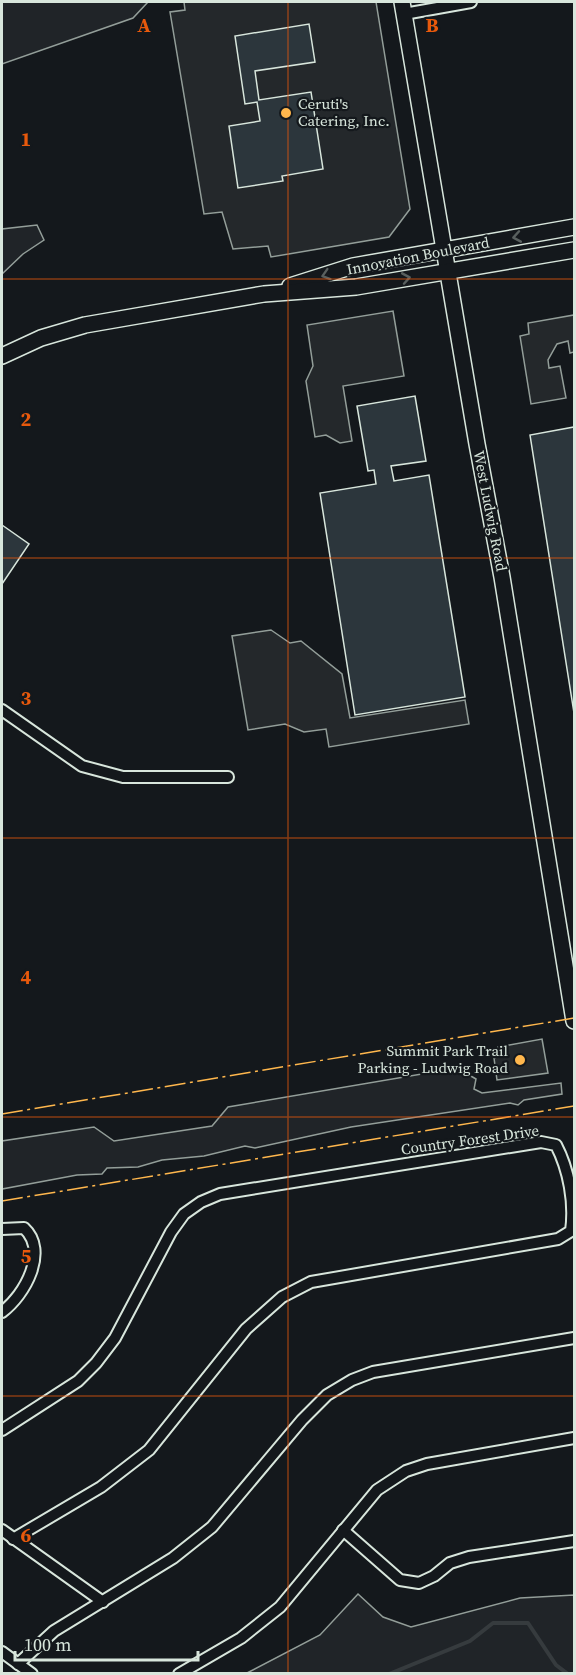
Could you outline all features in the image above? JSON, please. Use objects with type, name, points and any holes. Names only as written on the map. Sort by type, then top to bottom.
[{"type":"main road","name":"West Ludwig Road","points":[[403,8],[502,577],[574,1021]]},
{"type":"main road","name":"Innovation Boulevard","points":[[264,294],[353,266],[574,227]]},
{"type":"main road","name":"Innovation Boulevard","points":[[2,356],[41,338],[85,325],[264,294],[357,287],[574,250]]},
{"type":"street","points":[[403,8],[471,2]]},
{"type":"street","points":[[2,710],[82,766],[123,777],[228,777]]},
{"type":"street","name":"Country Forest Drive","points":[[2,1430],[78,1381],[96,1363],[115,1338],[171,1232],[184,1214],[201,1202],[220,1194],[541,1142],[556,1145],[564,1161],[573,1214],[571,1231],[558,1239],[310,1282],[282,1297],[246,1329],[149,1450],[101,1487],[13,1539]]},
{"type":"street","points":[[2,1229],[24,1228],[32,1234],[36,1256],[20,1293],[2,1312]]},
{"type":"street","points":[[18,1664],[54,1631],[174,1558],[212,1527],[302,1420],[327,1395],[352,1380],[373,1372],[574,1338]]},
{"type":"street","points":[[179,1674],[241,1638],[267,1619],[295,1590],[377,1490],[405,1471],[427,1464],[574,1438]]},
{"type":"street","points":[[2,1530],[103,1602]]},
{"type":"street","points":[[343,1530],[400,1580],[419,1583],[434,1576],[450,1563],[469,1557],[574,1541]]},
{"type":"street","points":[[2,1652],[32,1674]]},
{"type":"shaded area","points":[[2,2],[148,2],[133,18],[2,64]]},
{"type":"shaded area","points":[[184,2],[376,2],[410,209],[389,237],[271,257],[268,246],[233,249],[222,212],[204,214],[170,12],[185,10]]},
{"type":"shaded area","points":[[37,225],[44,240],[23,254],[2,274],[2,229]]},
{"type":"shaded area","points":[[393,311],[404,376],[343,386],[352,441],[340,443],[326,435],[315,437],[306,381],[313,366],[307,325]]},
{"type":"shaded area","points":[[574,315],[574,352],[570,353],[568,341],[557,344],[548,360],[549,368],[560,366],[566,398],[531,404],[520,336],[529,334],[528,323]]},
{"type":"shaded area","points":[[271,630],[290,643],[301,641],[342,674],[350,718],[465,700],[469,724],[329,747],[326,729],[304,732],[285,724],[248,730],[232,636]]},
{"type":"shaded area","name":"Summit Park Trail Parking - Ludwig Road","points":[[542,1039],[548,1073],[497,1080],[494,1058],[499,1056],[498,1047]]},
{"type":"shaded area","points":[[457,1068],[476,1079],[474,1089],[482,1093],[561,1083],[562,1094],[524,1100],[518,1105],[510,1103],[351,1127],[255,1148],[245,1146],[204,1156],[162,1160],[138,1167],[107,1168],[102,1174],[77,1175],[2,1189],[2,1141],[94,1127],[114,1141],[212,1126],[228,1107]]},
{"type":"shaded area","points":[[358,1594],[383,1617],[411,1627],[520,1598],[574,1595],[574,1673],[247,1673],[320,1635]]},
{"type":"building","name":"Ceruti's Catering, Inc.","points":[[309,24],[315,62],[255,71],[259,100],[311,92],[323,169],[282,176],[283,181],[238,188],[229,126],[260,121],[257,102],[245,104],[235,36]]},
{"type":"building","points":[[415,396],[426,461],[391,466],[394,481],[429,475],[465,697],[355,715],[320,493],[376,484],[374,470],[368,471],[357,406]]},
{"type":"building","points":[[574,427],[574,713],[530,435]]},
{"type":"building","points":[[2,525],[29,544],[2,584]]},
{"type":"waterway","points":[[389,1674],[470,1641],[493,1623],[528,1623],[556,1665],[568,1674]]},
{"type":"power","points":[[2,1114],[574,1018]]},
{"type":"power","points":[[2,1201],[574,1106]]},
{"type":"place","name":"Ceruti's Catering, Inc.","points":[[286,113]]},
{"type":"place","name":"Summit Park Trail Parking - Ludwig Road","points":[[520,1060]]}]
